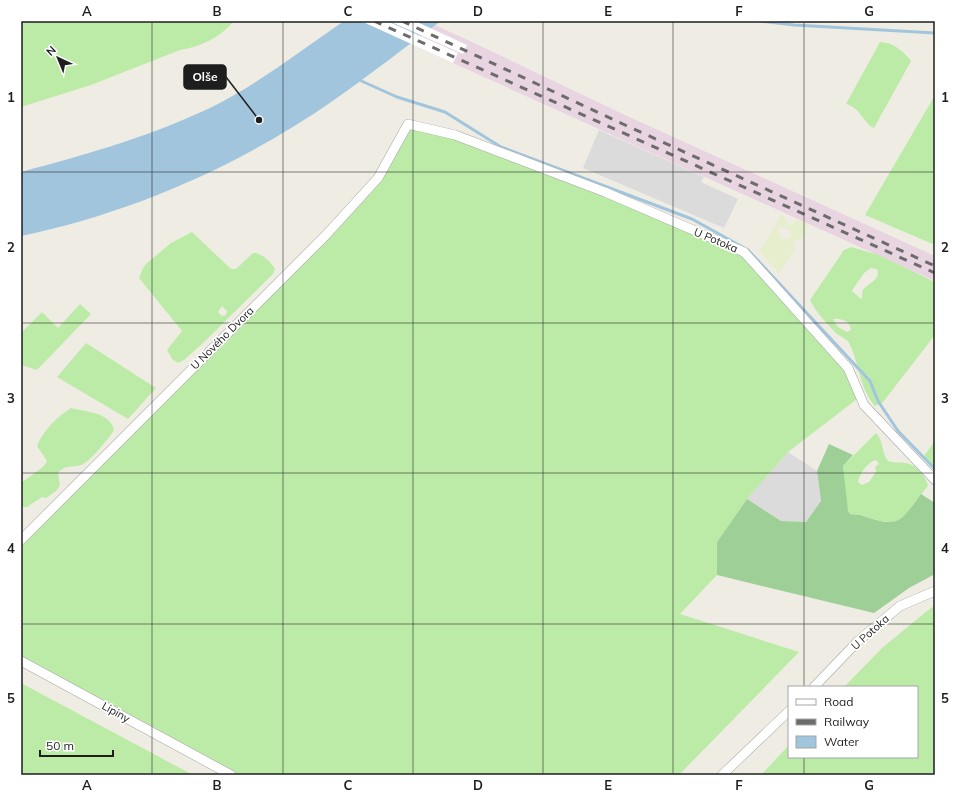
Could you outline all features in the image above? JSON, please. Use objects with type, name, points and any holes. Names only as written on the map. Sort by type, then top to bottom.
[{"type":"street","name":"U Potoka","points":[[408,124],[455,135],[604,192],[744,252],[848,368],[864,405],[935,480]]},
{"type":"street","name":"U Nového Dvora","points":[[21,540],[331,229],[378,178],[408,124]]},
{"type":"street","name":"U Potoka","points":[[815,686],[858,641],[900,606],[935,591]]},
{"type":"street","name":"Lipiny","points":[[21,661],[231,775]]},
{"type":"street","points":[[722,775],[788,712]]},
{"type":"shaded area","points":[[360,21],[426,21],[625,115],[935,256],[935,281]]},
{"type":"shaded area","points":[[599,130],[704,177],[701,182],[738,199],[724,228],[583,168]]},
{"type":"shaded area","points":[[788,452],[817,471],[821,501],[806,522],[781,521],[747,499]]},
{"type":"green space","points":[[21,21],[234,21],[223,32],[202,44],[180,50],[91,85],[21,107]]},
{"type":"green space","points":[[880,42],[897,48],[911,61],[874,128],[867,123],[855,108],[846,104]]},
{"type":"green space","points":[[935,95],[935,245],[865,215]]},
{"type":"green space","points":[[408,124],[455,135],[744,252],[848,368],[861,396],[788,452],[747,499],[717,542],[717,575],[680,614],[799,652],[679,775],[231,775],[21,661],[21,540],[378,178]]},
{"type":"green space","points":[[782,214],[787,225],[794,223],[796,219],[808,224],[805,228],[806,233],[802,239],[794,241],[794,251],[779,274],[759,251]],"holes":[[[781,227],[790,230],[791,238],[784,239],[781,238],[777,231]]]},
{"type":"green space","points":[[192,232],[231,269],[236,269],[253,253],[256,253],[266,258],[275,269],[273,274],[202,344],[184,360],[178,363],[172,359],[167,350],[182,331],[139,278],[146,264],[171,243]],"holes":[[[222,306],[227,311],[226,315],[222,316],[218,312]]]},
{"type":"green space","points":[[851,247],[879,255],[935,282],[935,335],[883,402],[875,406],[866,392],[849,343],[837,334],[826,322],[815,309],[810,300],[844,250]],"holes":[[[871,268],[877,269],[878,273],[876,279],[863,290],[861,299],[852,291],[864,273]],[[833,319],[839,319],[847,322],[851,330],[847,332],[838,327]]]},
{"type":"green space","points":[[80,304],[91,314],[37,370],[21,365],[21,333],[42,312],[58,328]]},
{"type":"green space","points":[[86,343],[156,388],[128,419],[57,377]]},
{"type":"green space","points":[[71,408],[103,416],[112,424],[114,430],[99,449],[85,463],[78,466],[63,468],[58,473],[60,485],[56,491],[46,498],[42,497],[27,507],[21,507],[21,483],[44,466],[47,461],[37,446],[43,434],[51,424]]},
{"type":"green space","points":[[876,433],[879,436],[884,454],[888,461],[913,465],[923,475],[928,486],[908,513],[903,518],[896,521],[888,522],[850,514],[845,498],[843,466]],"holes":[[[876,460],[879,464],[875,467],[876,472],[869,482],[862,485],[858,482],[860,475],[870,463]]]},
{"type":"green space","points":[[935,441],[935,467],[924,456]]},
{"type":"green space","points":[[829,444],[853,455],[843,466],[848,511],[850,514],[860,515],[884,522],[892,522],[903,517],[921,494],[935,503],[935,574],[909,588],[874,613],[717,575],[717,542],[747,499],[781,521],[806,522],[821,501],[817,471]]},
{"type":"green space","points":[[932,607],[935,609],[935,775],[761,775],[788,746],[788,758],[918,758],[918,686],[845,686],[882,648]]},
{"type":"green space","points":[[21,683],[193,775],[21,775]]},
{"type":"water","points":[[344,21],[441,21],[361,81],[298,124],[223,166],[184,184],[104,214],[21,236],[21,172],[121,143],[170,125],[218,104],[266,75]]},
{"type":"pier","points":[[361,21],[387,21],[458,53],[453,63]]},
{"type":"pier","points":[[389,21],[415,21],[467,45],[463,54]]},
{"type":"waterway","points":[[761,21],[794,25],[935,33]]},
{"type":"waterway","points":[[357,79],[397,97],[445,112],[501,147],[692,219],[748,250],[870,381],[878,401],[898,431],[935,469]]},
{"type":"railway","points":[[374,21],[935,273]]},
{"type":"railway","points":[[402,21],[625,125],[935,266]]},
{"type":"place","name":"Olše","points":[[259,120]]}]
